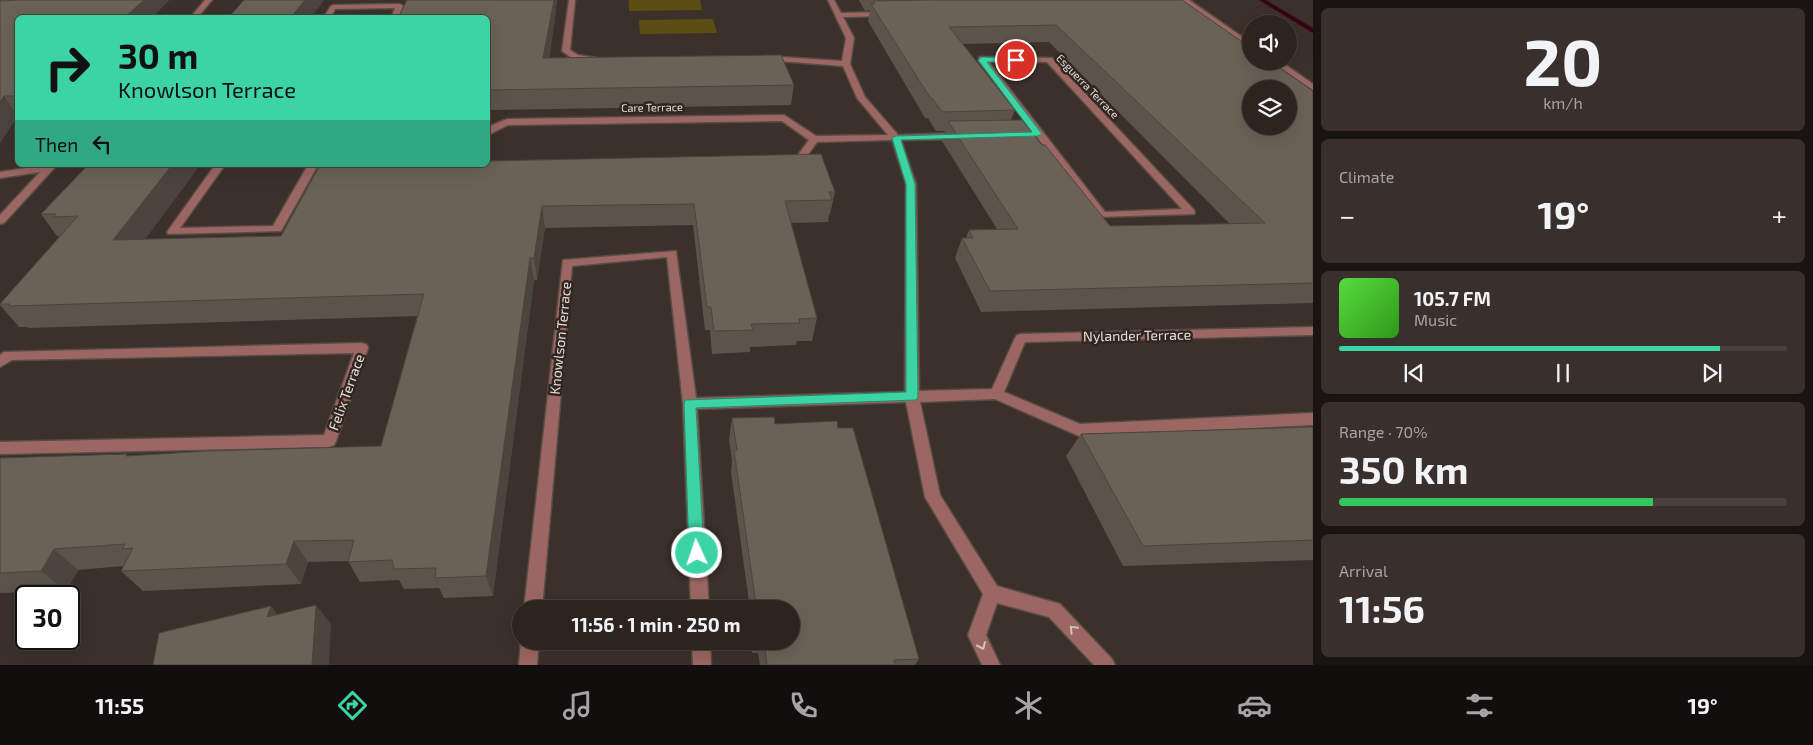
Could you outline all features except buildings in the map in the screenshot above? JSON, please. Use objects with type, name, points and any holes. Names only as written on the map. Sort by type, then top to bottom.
[{"type":"street","points":[[196,15],[209,0]]},
{"type":"street","points":[[572,0],[566,51],[576,57],[606,60]]},
{"type":"street","points":[[832,0],[850,38],[846,64],[861,98],[896,138],[911,184],[912,397],[933,497],[992,594],[1054,610],[1106,665]]},
{"type":"street","points":[[1184,0],[1242,40]]},
{"type":"street","points":[[328,15],[333,7],[400,6],[396,15]]},
{"type":"street","points":[[839,15],[898,14]]},
{"type":"street","points":[[757,57],[846,64]]},
{"type":"street","name":"Esguerra Terrace","points":[[982,60],[1049,60],[1190,212],[1102,215],[1033,134],[982,60]]},
{"type":"street","points":[[1287,70],[1313,88]]},
{"type":"street","name":"Care Terrace","points":[[490,129],[507,122],[784,118],[814,138]]},
{"type":"street","points":[[779,162],[798,162],[814,138],[971,136]]},
{"type":"street","points":[[0,175],[45,167]]},
{"type":"street","points":[[0,221],[50,167]]},
{"type":"street","points":[[219,167],[172,232],[277,229],[312,167]]},
{"type":"street","name":"Knowlson Terrace","points":[[534,600],[567,263],[672,252],[690,404],[700,600]]},
{"type":"street","name":"Nylander Terrace","points":[[996,394],[1021,338],[1313,331]]},
{"type":"street","name":"Felix Terrace","points":[[0,362],[9,355],[362,348],[328,441],[0,448]]},
{"type":"street","points":[[690,404],[996,394],[1079,430],[1313,420]]},
{"type":"street","points":[[991,665],[978,635],[992,594]]},
{"type":"street","points":[[528,665],[529,650]]},
{"type":"street","points":[[701,650],[702,665]]},
{"type":"shaded area","points":[[629,0],[700,0],[702,10],[629,11]]},
{"type":"shaded area","points":[[713,19],[717,33],[640,34],[639,20]]},
{"type":"waterway","points":[[1262,0],[1313,31]]},
{"type":"route","points":[[697,553],[690,404],[912,397],[911,184],[896,138],[1038,134],[982,60],[1016,60]]}]
